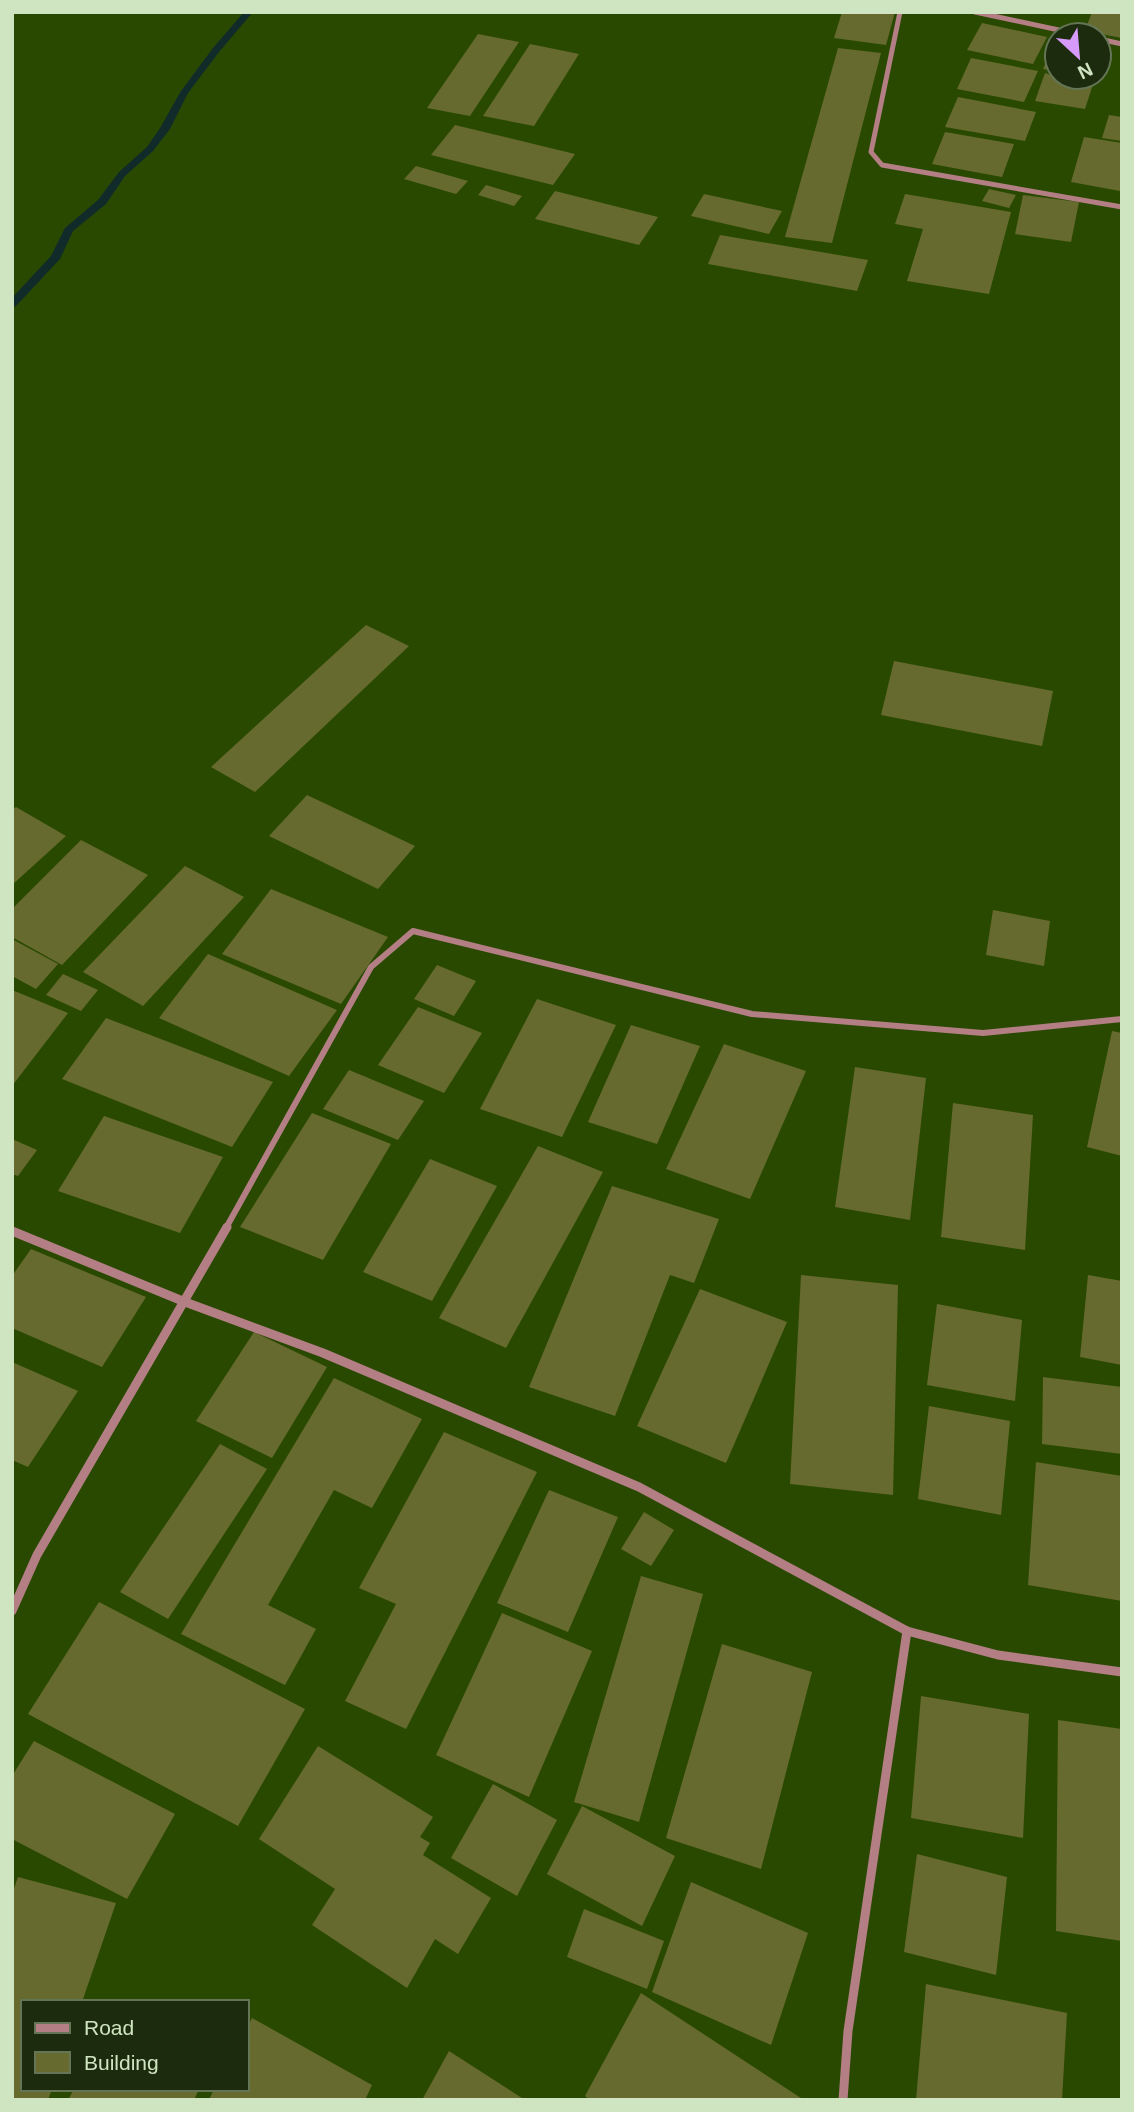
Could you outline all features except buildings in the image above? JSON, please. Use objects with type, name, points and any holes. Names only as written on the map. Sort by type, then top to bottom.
[{"type":"street","points":[[901,12],[871,152],[882,165],[1122,207]]},
{"type":"street","points":[[975,12],[1043,27]]},
{"type":"street","points":[[12,1611],[37,1555],[185,1302],[371,967],[413,931],[752,1014],[983,1033],[1122,1019]]},
{"type":"street","points":[[12,1231],[185,1302],[323,1353],[639,1487],[906,1631],[999,1656],[1122,1672]]},
{"type":"street","points":[[843,2100],[848,2031],[906,1631]]},
{"type":"waterway","points":[[12,304],[56,257],[69,230],[102,202],[122,174],[150,149],[165,129],[184,93],[249,12]]}]
